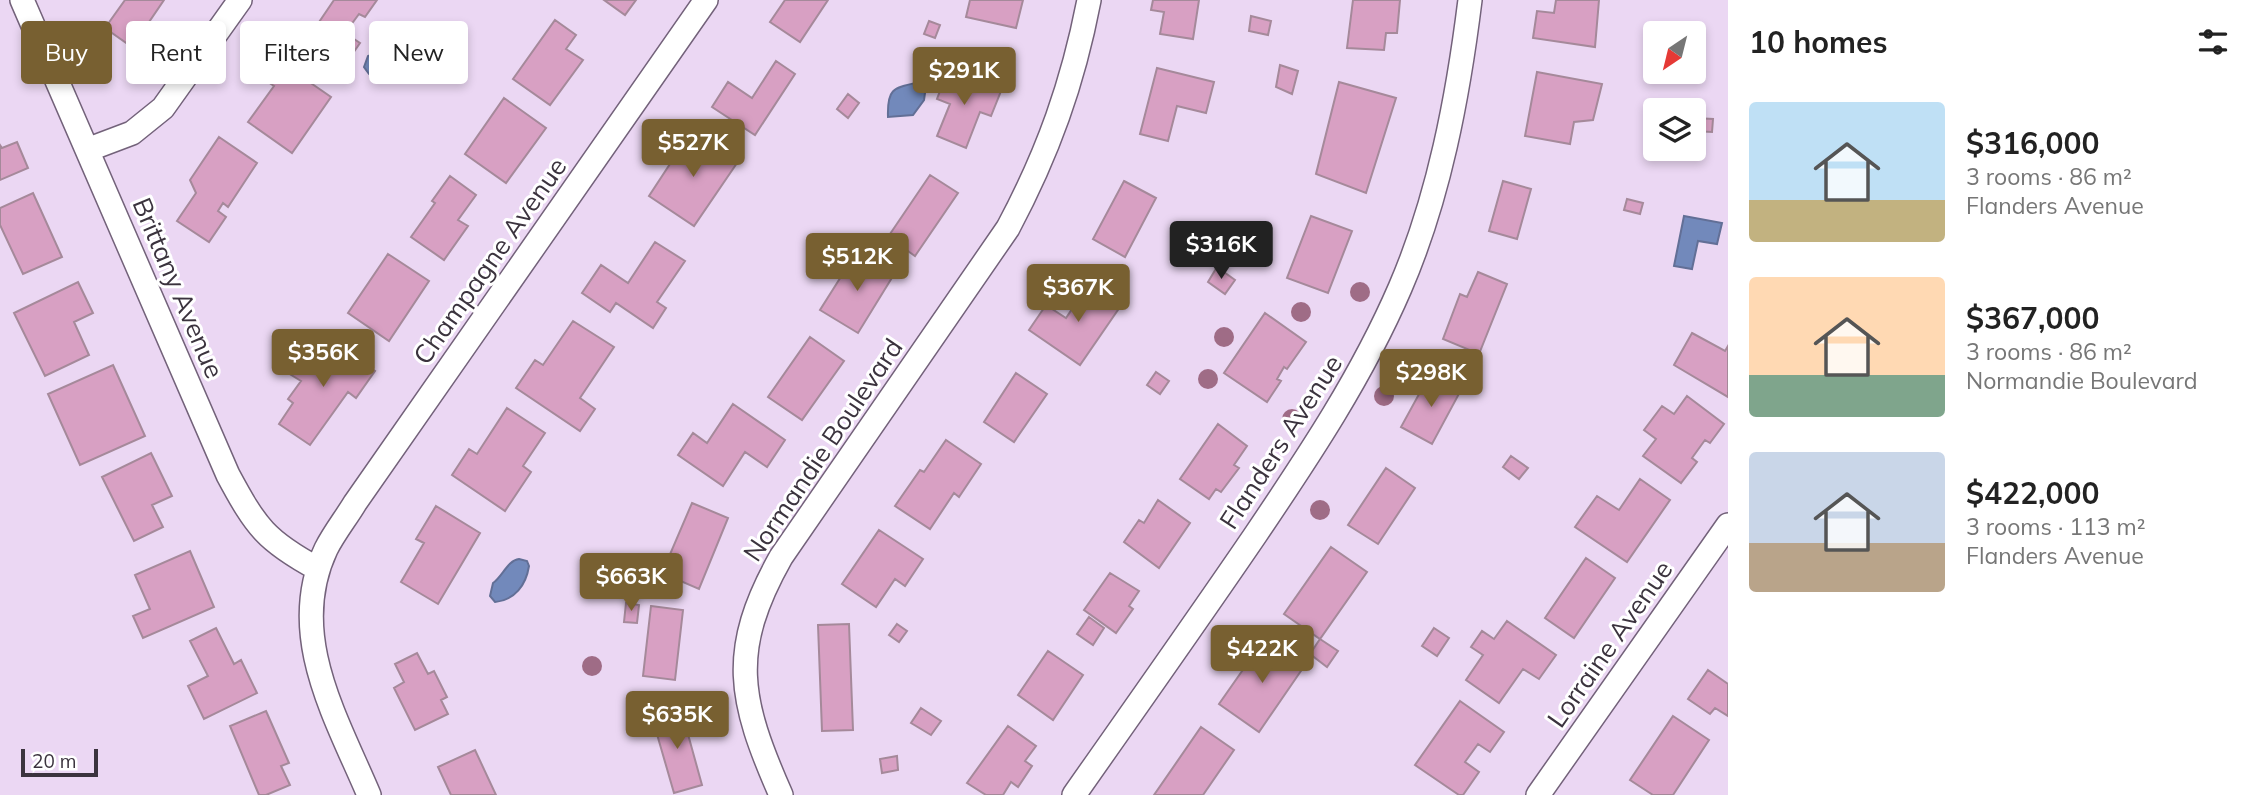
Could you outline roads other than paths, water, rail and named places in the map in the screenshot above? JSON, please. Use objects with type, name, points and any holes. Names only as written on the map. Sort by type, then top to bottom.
[{"type":"street","name":"Brittany Avenue","points":[[22,0],[228,475],[247,512],[273,543],[318,569]]},
{"type":"street","points":[[88,150],[132,133],[149,122],[163,108],[240,0]]},
{"type":"street","name":"Champagne Avenue","points":[[369,795],[320,682],[312,643],[311,603],[318,569],[327,548],[355,503],[706,0]]},
{"type":"street","name":"Normandie Boulevard","points":[[781,795],[753,727],[746,688],[746,649],[758,600],[782,557],[1008,228],[1036,177],[1064,105],[1080,49],[1089,0]]},
{"type":"street","name":"Flanders Avenue","points":[[1074,795],[1323,435],[1369,356],[1402,285],[1428,211],[1447,135],[1470,0]]},
{"type":"street","name":"Lorraine Avenue","points":[[1538,795],[1728,526]]},
{"type":"water","points":[[369,56],[369,74],[364,67]]},
{"type":"water","points":[[920,82],[926,86],[924,100],[913,115],[888,117],[889,100],[894,91]]},
{"type":"water","points":[[1684,216],[1722,223],[1717,244],[1698,241],[1692,269],[1674,266]]},
{"type":"water","points":[[519,559],[527,561],[529,566],[522,585],[514,595],[495,602],[490,596],[493,583],[512,562]]}]
